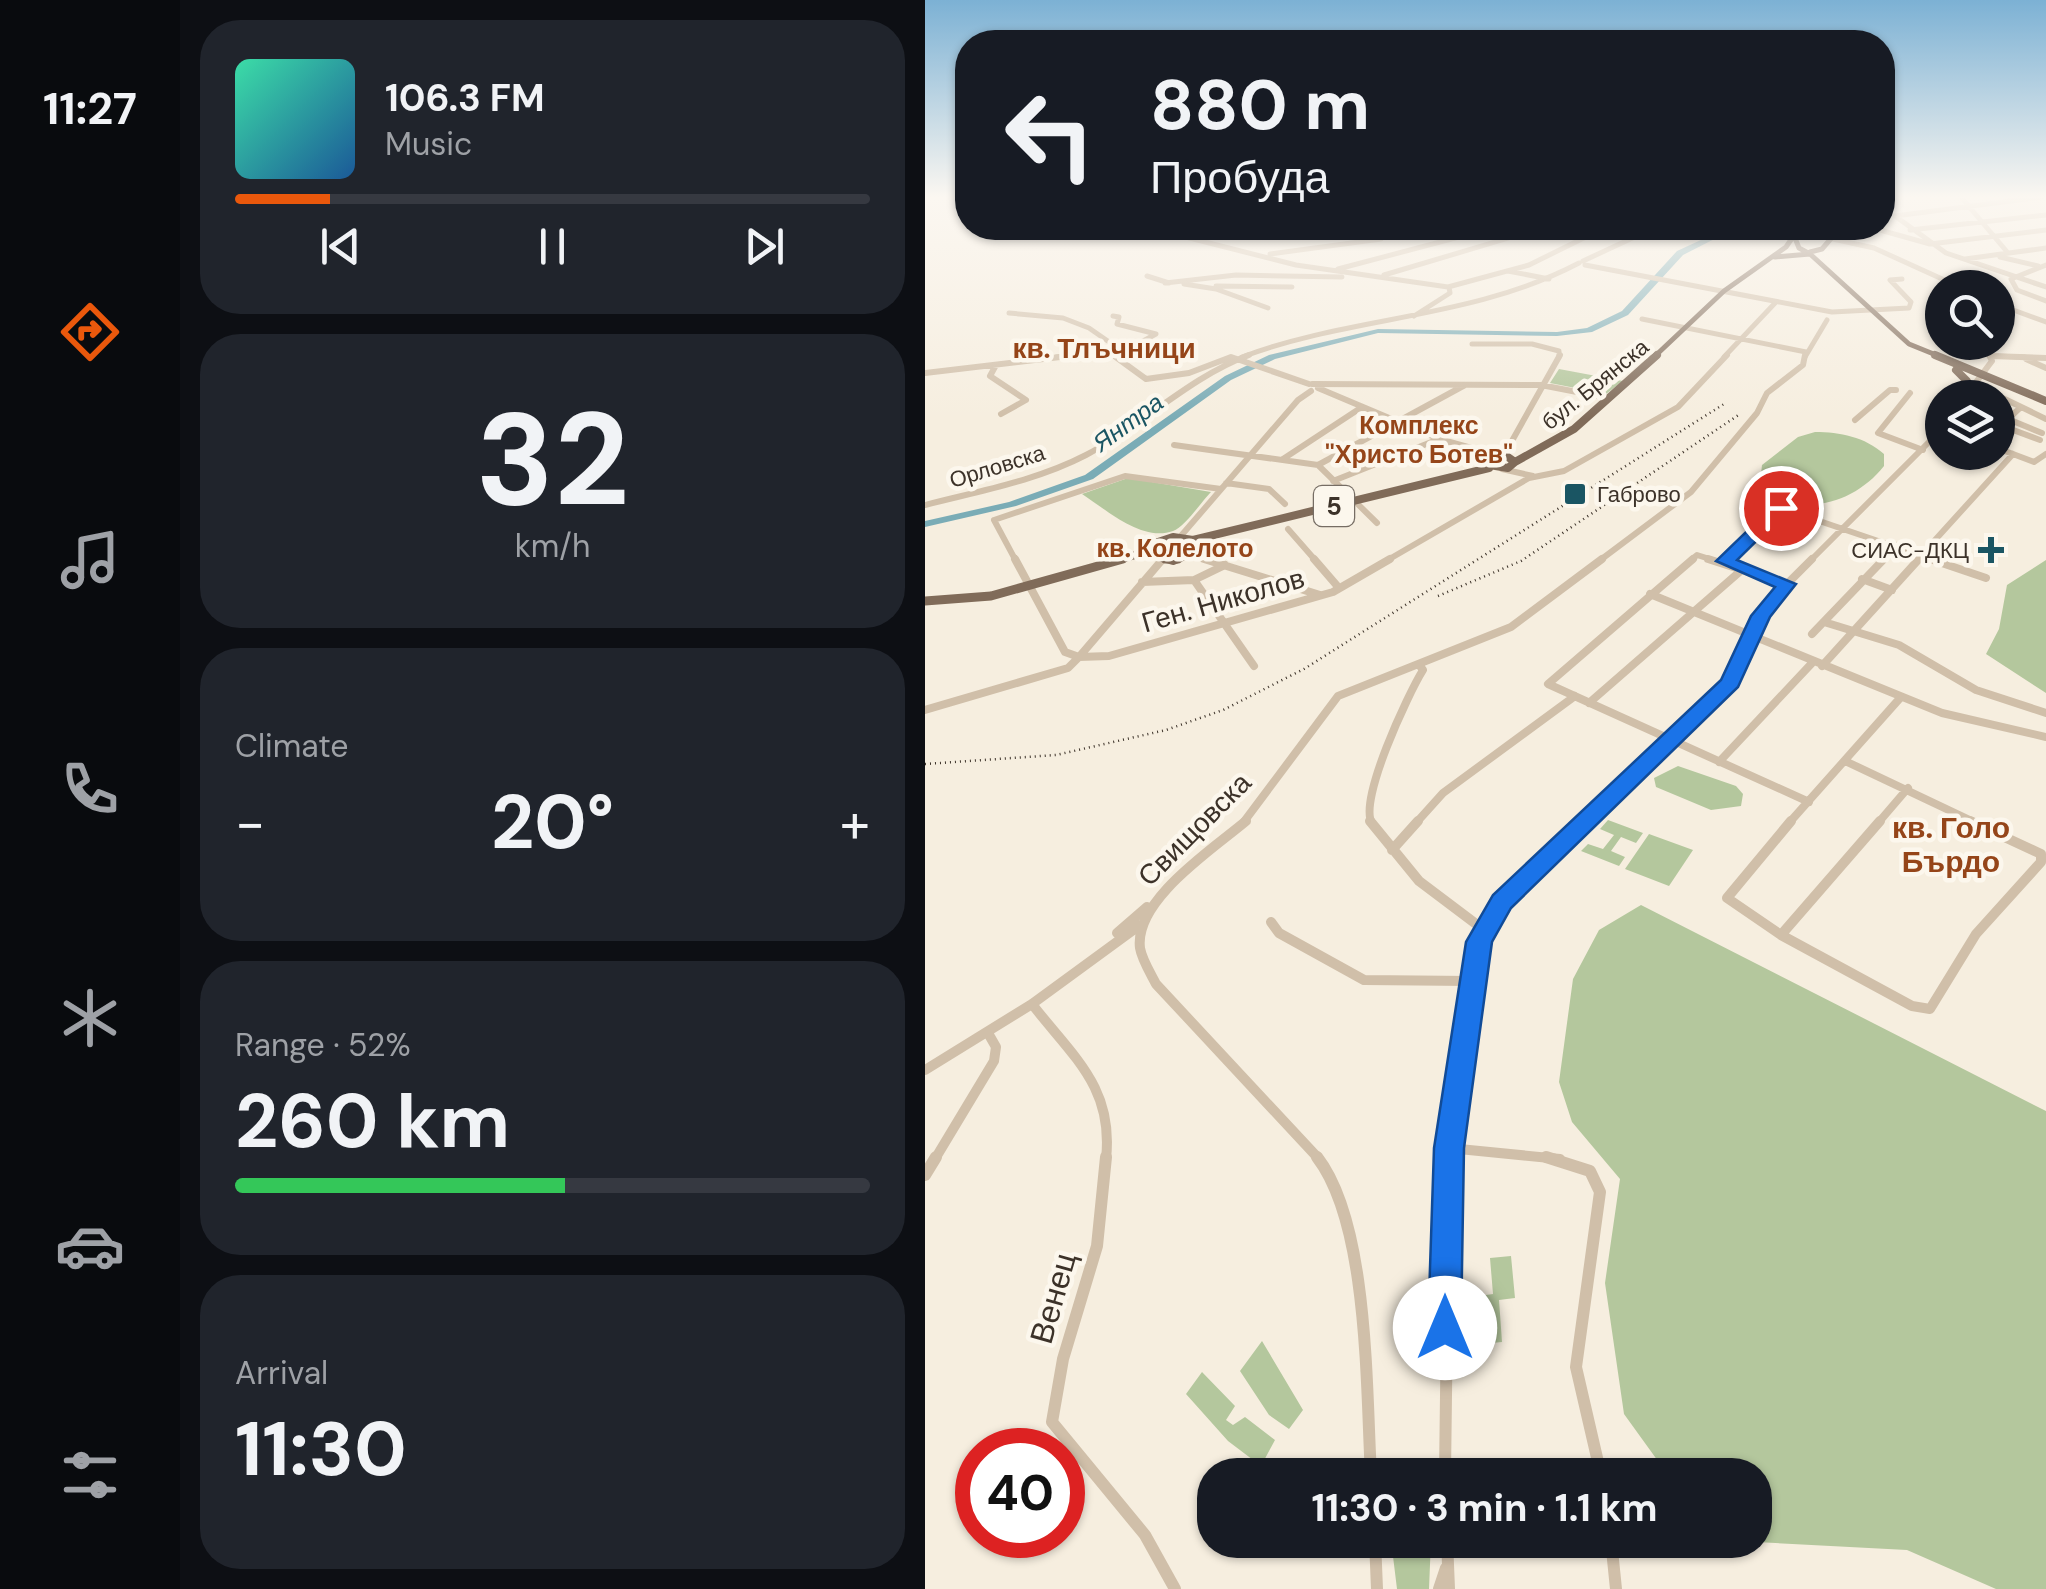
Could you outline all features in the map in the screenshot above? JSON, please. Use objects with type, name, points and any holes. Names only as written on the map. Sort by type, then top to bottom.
[{"type":"main road","name":"бул. Брянска","points":[[1511,457],[1530,456],[1609,398],[1723,292],[1753,271]]},
{"type":"main road","points":[[1827,271],[1902,339],[1925,353]]},
{"type":"main road","points":[[1938,360],[1962,374],[1963,380]]},
{"type":"main road","points":[[1941,360],[2046,401]]},
{"type":"main road","name":"5","points":[[1194,548],[1205,540],[1462,471],[1485,462],[1493,454],[1511,457],[1503,469],[1485,462]]},
{"type":"main road","points":[[925,601],[962,601],[1031,586],[1140,557],[1160,540],[1180,536],[1194,548],[1160,560],[1140,557]]},
{"type":"main road","points":[[1151,551],[1160,560]]},
{"type":"street","points":[[1339,271],[1366,280]]},
{"type":"street","points":[[1384,274],[1394,271]]},
{"type":"street","points":[[1165,283],[1246,275],[1323,274],[1449,287],[1503,271]]},
{"type":"street","points":[[1512,271],[1549,278]]},
{"type":"street","name":"Орловска","points":[[925,505],[1085,455],[1238,358],[1337,331],[1412,318],[1498,296],[1565,271]]},
{"type":"street","points":[[1621,271],[1832,312],[1909,308],[1911,302],[1889,280],[1902,278]]},
{"type":"street","points":[[1147,276],[1165,283],[1208,287],[1292,287]]},
{"type":"street","points":[[2015,277],[2046,286]]},
{"type":"street","points":[[1475,282],[1498,296]]},
{"type":"street","points":[[2015,285],[2017,290],[2046,301]]},
{"type":"street","points":[[1208,287],[1267,308]]},
{"type":"street","points":[[1412,318],[1450,294],[1449,287]]},
{"type":"street","points":[[1503,469],[1529,474],[1564,471],[1678,407],[1744,341],[1776,302]]},
{"type":"street","points":[[2015,311],[2046,322]]},
{"type":"street","points":[[1009,313],[1073,321],[1101,334],[1134,374],[1152,379],[1238,358],[1473,451],[1493,454]]},
{"type":"street","points":[[925,373],[1114,353],[1156,334],[1117,324],[1119,318],[1113,316]]},
{"type":"street","points":[[1642,319],[1805,352]]},
{"type":"street","name":"Свищовска","points":[[1370,1458],[1362,1319],[1346,1220],[1333,1178],[1303,1138],[1156,984],[1143,960],[1140,925],[1160,895],[1251,816],[1343,692],[1420,666],[1511,627],[1691,492],[1757,413],[1767,394],[1803,364],[1805,352],[1827,320]]},
{"type":"street","points":[[1473,344],[1555,348],[1560,356],[1541,385],[1511,457],[1529,474]]},
{"type":"street","points":[[2015,357],[2046,358]]},
{"type":"street","points":[[2024,358],[2046,368]]},
{"type":"street","points":[[1978,380],[1991,360]]},
{"type":"street","points":[[997,364],[990,376],[1026,400],[1001,414]]},
{"type":"street","points":[[1180,536],[1311,388],[1333,382],[1541,385],[1609,398]]},
{"type":"street","points":[[1174,445],[1317,464],[1467,384]]},
{"type":"street","points":[[1855,420],[1890,390],[1896,390]]},
{"type":"street","points":[[1445,1458],[1449,1148],[1470,982],[1484,930],[1502,902],[1730,682],[1767,607],[1786,584],[1923,450],[1879,430],[1910,392]]},
{"type":"street","points":[[2015,404],[2046,420]]},
{"type":"street","points":[[1283,459],[1335,421],[1362,407]]},
{"type":"street","points":[[2015,412],[2021,407]]},
{"type":"street","points":[[2015,421],[2041,436],[2015,429]]},
{"type":"street","points":[[1333,481],[1439,438]]},
{"type":"street","points":[[1473,451],[1485,462]]},
{"type":"street","points":[[2015,455],[2034,462],[2046,454]]},
{"type":"street","points":[[1317,464],[1377,523]]},
{"type":"street","points":[[1719,762],[1854,632],[1999,470]]},
{"type":"street","name":"Ген. Николов","points":[[925,710],[1067,668],[1079,656],[1109,656],[1322,596],[1516,486],[1529,474]]},
{"type":"street","points":[[1160,560],[1079,656],[1065,652],[993,522],[997,517],[1079,494],[1125,476],[1269,490],[1285,504]]},
{"type":"street","points":[[1725,561],[1781,508],[1925,554],[1986,578]]},
{"type":"street","points":[[1289,529],[1339,588]]},
{"type":"street","points":[[1813,634],[1897,545]]},
{"type":"street","points":[[1194,548],[1225,565],[1322,596]]},
{"type":"street","points":[[1786,584],[1697,555],[1548,684],[1809,802]]},
{"type":"street","points":[[1142,582],[1194,580],[1225,565]]},
{"type":"street","points":[[1589,703],[1745,568]]},
{"type":"street","points":[[1194,580],[1254,666]]},
{"type":"street","points":[[1862,580],[1892,590]]},
{"type":"street","points":[[1650,594],[1959,719],[2046,736]]},
{"type":"street","points":[[1824,622],[1920,654],[1976,690],[2046,712]]},
{"type":"street","points":[[1420,666],[1423,670],[1396,726],[1369,802],[1368,818],[1419,880],[1484,930]]},
{"type":"street","points":[[1392,850],[1443,793],[1575,696]]},
{"type":"street","points":[[1845,761],[2041,854],[2041,862],[1987,920],[1959,960],[1938,1004],[1925,1010],[1781,935],[1733,906],[1727,892],[1901,697]]},
{"type":"street","points":[[1781,935],[1908,788]]},
{"type":"street","points":[[925,1070],[1032,1004],[1160,895]]},
{"type":"street","points":[[1271,922],[1279,933],[1364,980],[1470,982]]},
{"type":"street","points":[[1068,975],[1140,925]]},
{"type":"street","name":"Венец","points":[[1032,1004],[1101,1093],[1109,1132],[1097,1246],[1063,1359],[1051,1422],[1145,1535],[1175,1589]]},
{"type":"street","points":[[925,1175],[994,1061],[996,1047],[988,1034]]},
{"type":"street","points":[[1449,1148],[1491,1155],[1512,1152],[1579,1164],[1596,1182],[1599,1192],[1575,1366],[1597,1458]]},
{"type":"street","points":[[1376,1558],[1377,1589]]},
{"type":"street","points":[[1613,1558],[1616,1589]]},
{"type":"street","points":[[1439,1589],[1447,1560]]},
{"type":"street","points":[[1447,1560],[1449,1589]]},
{"type":"street","points":[[1377,1570],[1385,1589]]},
{"type":"green space","points":[[1559,369],[1623,381],[1606,394],[1550,383]]},
{"type":"green space","points":[[1815,432],[1843,434],[1869,443],[1884,454],[1884,466],[1857,490],[1825,503],[1792,502],[1760,484],[1762,465],[1798,437]]},
{"type":"green space","points":[[1128,478],[1211,492],[1178,529],[1149,532],[1126,523],[1082,494]]},
{"type":"green space","points":[[2046,560],[2046,693],[1986,654],[1999,629],[2007,585]]},
{"type":"green space","points":[[1678,766],[1736,786],[1743,794],[1741,806],[1711,810],[1656,787],[1654,778]]},
{"type":"green space","points":[[1608,820],[1643,833],[1636,843],[1621,837],[1611,851],[1625,857],[1619,866],[1581,851],[1588,844],[1603,849],[1614,835],[1600,829]]},
{"type":"green space","points":[[1649,834],[1693,850],[1669,886],[1625,869]]},
{"type":"green space","points":[[1641,905],[2046,1111],[2046,1589],[1996,1589],[1907,1550],[1772,1543],[1772,1458],[1656,1458],[1624,1414],[1605,1283],[1620,1179],[1572,1122],[1559,1082],[1573,979],[1599,930]]},
{"type":"green space","points":[[1511,1256],[1515,1298],[1499,1300],[1502,1342],[1482,1344],[1479,1296],[1493,1294],[1490,1258]]},
{"type":"green space","points":[[1262,1341],[1303,1410],[1289,1429],[1269,1415],[1240,1371]]},
{"type":"green space","points":[[1202,1372],[1235,1406],[1226,1420],[1233,1425],[1245,1417],[1275,1440],[1265,1458],[1250,1458],[1228,1441],[1186,1394]]},
{"type":"green space","points":[[1393,1558],[1430,1558],[1429,1589],[1397,1589]]},
{"type":"waterway","name":"Янтра","points":[[925,524],[1012,504],[1089,477],[1228,378],[1272,357],[1378,331],[1557,334],[1589,330],[1625,313],[1663,271]]},
{"type":"railway","points":[[925,764],[1056,755],[1166,730],[1223,710],[1304,669],[1724,404]]},
{"type":"railway","points":[[1438,596],[1521,561],[1740,414]]},
{"type":"place","name":"Габрово","points":[[1575,494]]},
{"type":"place","name":"СИАС-ДКЦ","points":[[1991,550]]},
{"type":"district","name":"кв. Тлъчници","points":[[1104,348]]},
{"type":"district","name":"Комплекс ''Христо Ботев''","points":[[1419,440]]},
{"type":"district","name":"кв. Колелото","points":[[1175,548]]},
{"type":"district","name":"кв. Голо Бърдо","points":[[1951,845]]},
{"type":"route","points":[[1445,1328],[1449,1148],[1470,982],[1479,942],[1502,902],[1730,682],[1742,664],[1761,616],[1786,584],[1725,561],[1781,508]]}]
